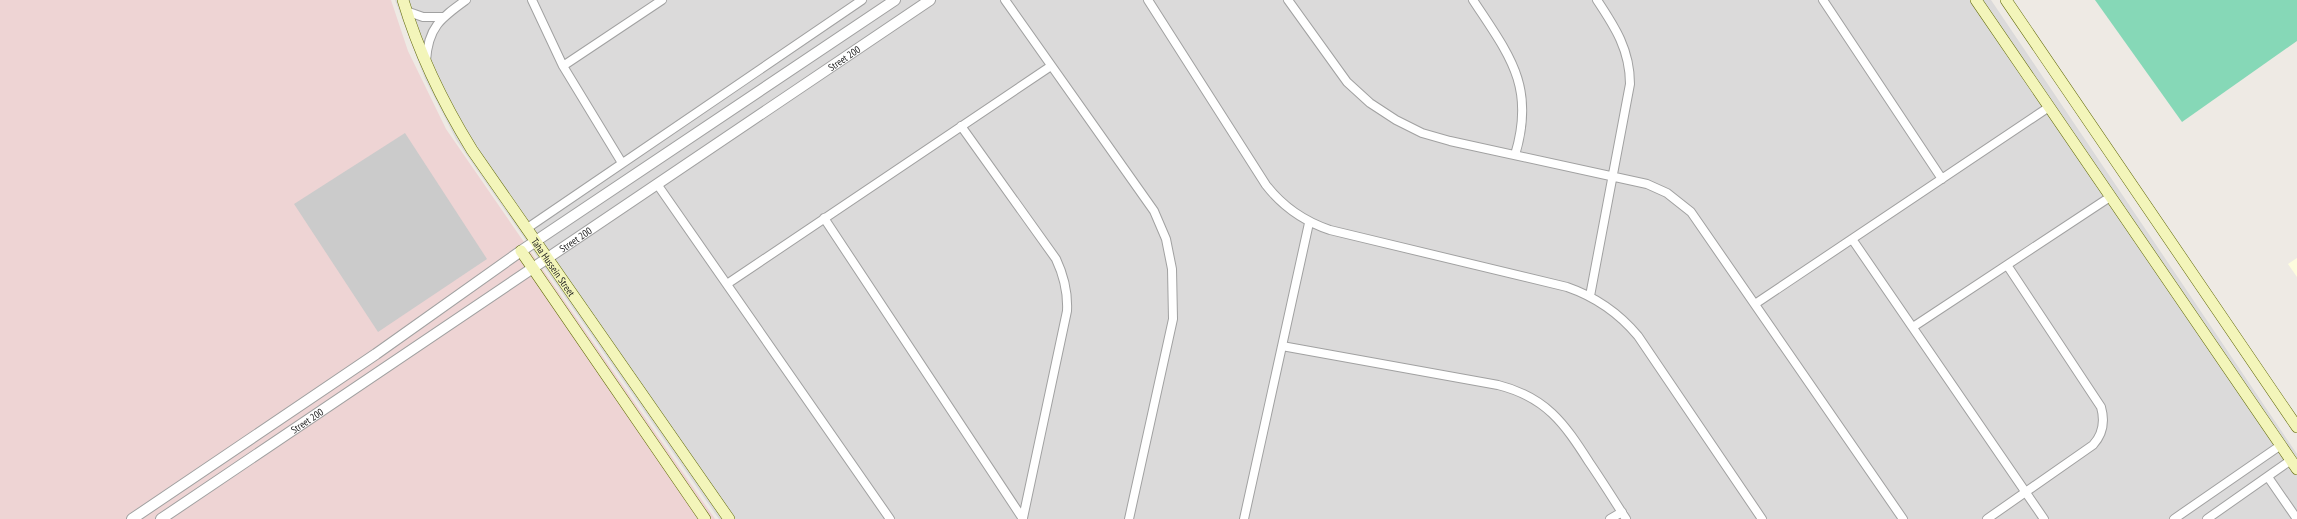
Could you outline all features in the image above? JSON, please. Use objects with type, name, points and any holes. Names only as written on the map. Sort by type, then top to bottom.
[{"type":"main road","points":[[1976,0],[2294,465]]},
{"type":"main road","points":[[2006,0],[2297,427]]},
{"type":"main road","name":"Taha Hussein Street","points":[[404,5],[426,64],[469,145],[729,519]]},
{"type":"main road","name":"Taha Hussein Street","points":[[521,251],[705,519]]},
{"type":"street","points":[[426,64],[430,39],[442,17],[466,0]]},
{"type":"street","points":[[532,0],[563,66],[622,163]]},
{"type":"street","points":[[563,66],[662,0]]},
{"type":"street","points":[[526,229],[862,0]]},
{"type":"street","name":"Street 200","points":[[132,519],[376,354],[521,251],[895,0]]},
{"type":"street","name":"Street 200","points":[[161,519],[930,0]]},
{"type":"street","points":[[1005,0],[1154,211],[1166,239],[1172,269],[1173,319],[1130,519]]},
{"type":"street","points":[[1148,0],[1266,185],[1282,203],[1310,222],[1337,232],[1567,287],[1590,296],[1612,309],[1638,336],[1762,519]]},
{"type":"street","points":[[1288,0],[1336,70],[1358,93],[1382,112],[1409,127],[1436,137],[1613,176],[1657,188],[1677,200],[1691,212],[1903,519]]},
{"type":"street","points":[[1473,0],[1511,58],[1520,83],[1523,119],[1515,155]]},
{"type":"street","points":[[1590,296],[1628,96],[1630,73],[1622,41],[1597,0]]},
{"type":"street","points":[[1823,0],[1942,179]]},
{"type":"street","points":[[404,5],[423,17],[442,17]]},
{"type":"street","points":[[726,284],[1052,66]]},
{"type":"street","points":[[1755,304],[2049,107]]},
{"type":"street","points":[[961,126],[1056,259],[1066,284],[1067,311],[1023,519]]},
{"type":"street","points":[[657,184],[890,519]]},
{"type":"street","points":[[1913,327],[2110,197]]},
{"type":"street","points":[[824,218],[1023,519]]},
{"type":"street","points":[[1244,519],[1310,222]]},
{"type":"street","points":[[1852,239],[2044,519]]},
{"type":"street","points":[[1988,519],[2093,445],[2102,430],[2103,418],[2101,407],[2007,265]]},
{"type":"street","points":[[1282,346],[1498,385],[1522,392],[1544,405],[1562,422],[1624,515],[1610,519]]},
{"type":"street","points":[[2174,519],[2281,445]]},
{"type":"street","points":[[2207,519],[2268,477],[2294,465]]},
{"type":"street","points":[[2268,477],[2297,519]]},
{"type":"shaded area","points":[[0,0],[391,0],[408,51],[446,129],[715,519],[0,519]]},
{"type":"shaded area","points":[[395,0],[1991,0],[2297,454],[2297,519],[719,519],[457,141],[425,79]]},
{"type":"shaded area","points":[[405,133],[487,259],[378,332],[294,204]]},
{"type":"shaded area","points":[[2297,258],[2297,277],[2288,264]]},
{"type":"green space","points":[[2095,0],[2297,0],[2297,41],[2182,122]]}]
